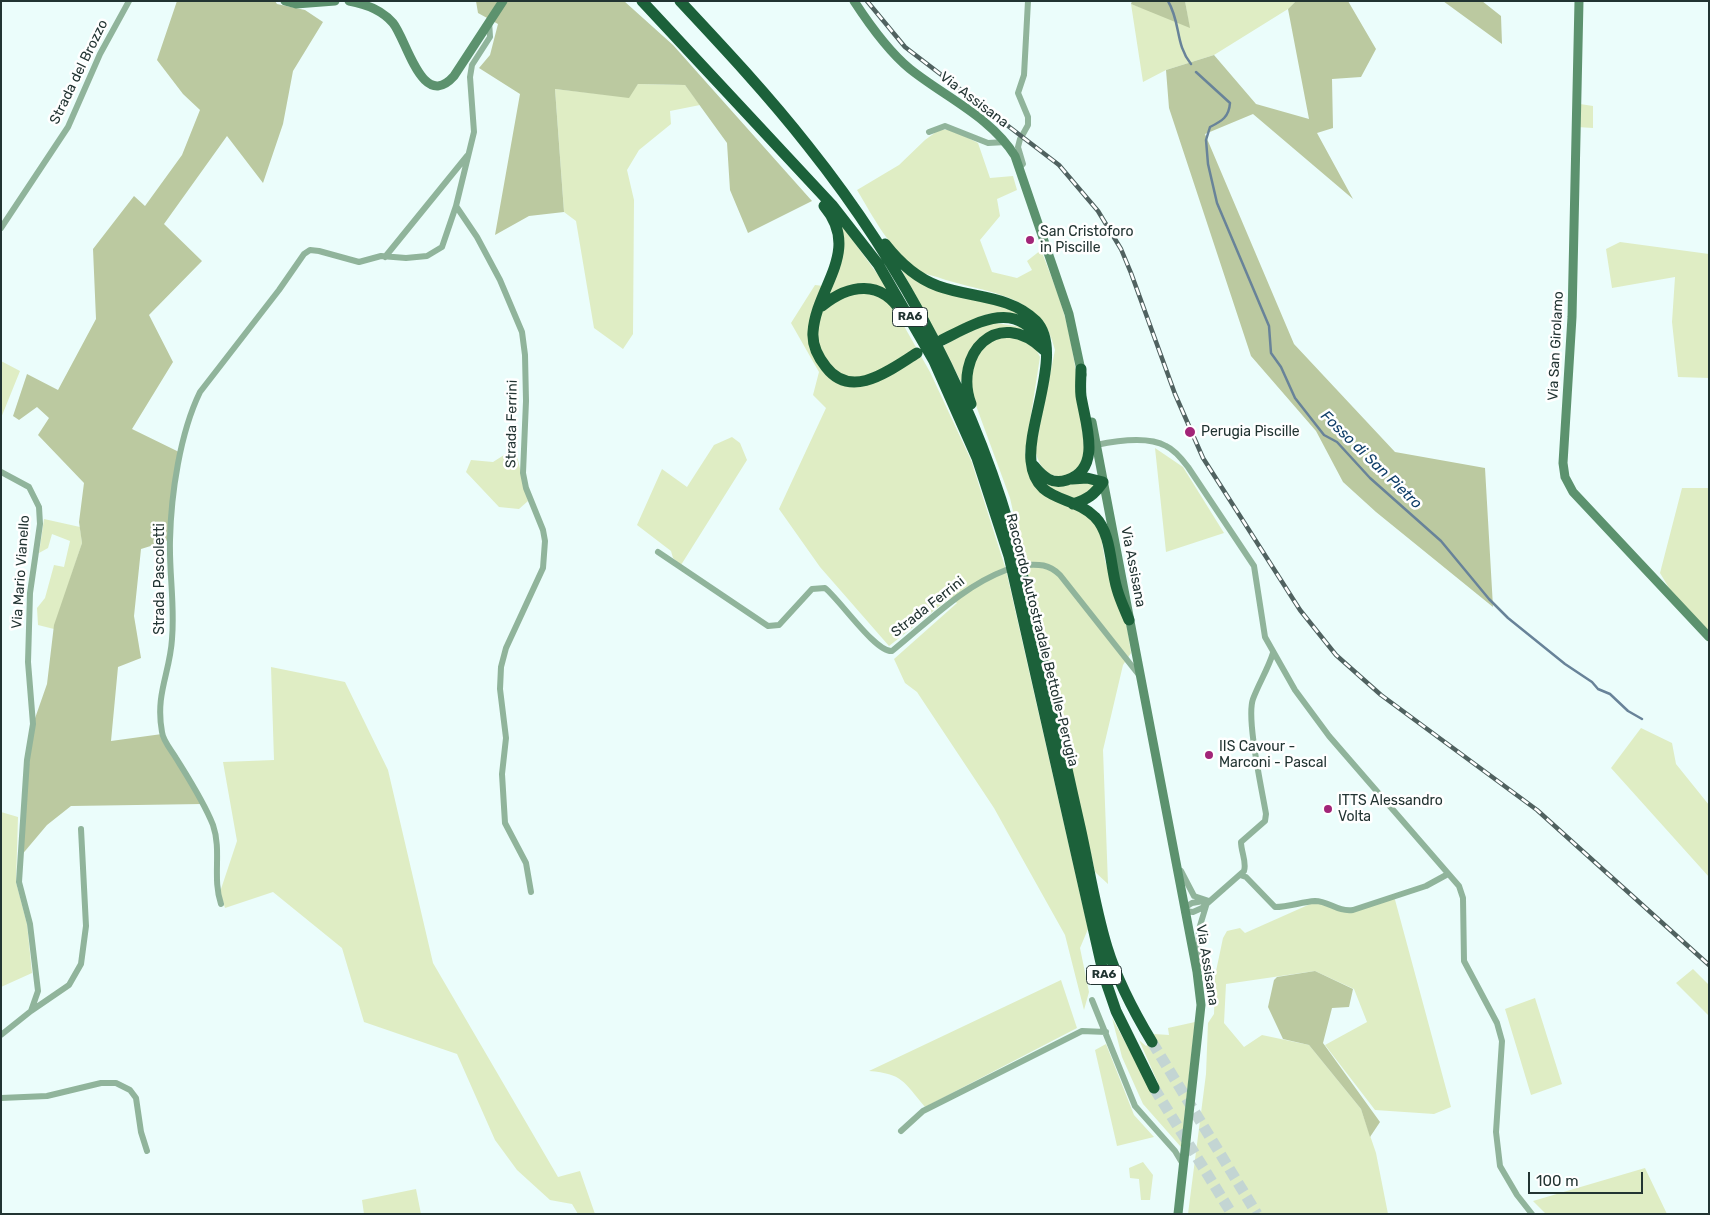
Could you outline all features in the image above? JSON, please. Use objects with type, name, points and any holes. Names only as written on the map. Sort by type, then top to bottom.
[{"type":"highway","name":"Raccordo Autostradale Bettolle-Perugia","points":[[642,1],[832,205],[878,264],[934,361],[986,482],[1004,540],[1048,707]]},
{"type":"highway","name":"RA6","points":[[680,1],[745,70],[810,148],[887,260],[944,360],[979,440],[1007,517],[1020,563],[1048,707],[1081,854],[1104,976],[1116,1011],[1154,1088]]},
{"type":"highway","points":[[724,89],[740,113],[825,206],[835,224],[839,251],[813,333],[819,359],[830,373],[845,381],[861,383],[875,378],[917,353]]},
{"type":"highway","points":[[810,148],[836,176],[894,256],[922,279],[938,286],[992,298],[1026,314],[1042,328],[1046,337],[1045,355],[1030,448],[1034,475],[1041,487],[1050,494],[1087,509],[1100,522],[1105,533],[1117,590],[1129,620]]},
{"type":"highway","points":[[821,307],[837,294],[863,288],[877,291],[889,298],[900,309],[937,380],[955,407]]},
{"type":"highway","points":[[942,340],[990,318],[1011,318],[1031,330],[1045,355]]},
{"type":"highway","points":[[1007,517],[1002,489],[967,395],[968,369],[976,349],[1000,332],[1018,332],[1034,341],[1045,355]]},
{"type":"highway","points":[[1072,479],[1081,471],[1089,452],[1081,394],[1081,369]]},
{"type":"highway","points":[[1031,462],[1040,473],[1054,482],[1087,478],[1103,482],[1095,494],[1087,500],[1073,504]]},
{"type":"highway","name":"RA6","points":[[1081,854],[1107,947],[1135,1013],[1152,1042]]},
{"type":"main road","points":[[285,1],[296,4],[335,1]]},
{"type":"main road","points":[[349,1],[364,4],[382,13],[393,23],[420,76],[429,84],[436,86],[443,85],[454,76],[503,1]]},
{"type":"main road","name":"Via Assisana","points":[[854,1],[886,43],[909,68],[994,130],[1006,142],[1019,168],[1069,314],[1197,972],[1201,1018],[1178,1214]]},
{"type":"main road","name":"Via San Girolamo","points":[[1579,1],[1572,317],[1563,462],[1565,477],[1573,492],[1709,637]]},
{"type":"street","name":"Strada del Brozzo","points":[[1,228],[68,127],[100,54],[129,1]]},
{"type":"street","points":[[1019,168],[1023,164],[1018,147],[1028,125],[1028,117],[1018,93],[1024,75],[1028,1]]},
{"type":"street","points":[[456,206],[474,132],[470,77],[472,65],[490,37],[489,21]]},
{"type":"street","points":[[929,132],[945,126],[988,143],[1006,142]]},
{"type":"street","points":[[385,256],[470,153]]},
{"type":"street","name":"Strada Pascoletti","points":[[221,904],[216,888],[217,843],[212,825],[162,734],[159,700],[172,647],[174,613],[170,540],[179,452],[191,410],[200,392],[304,254],[310,250],[319,251],[359,262],[385,256],[406,258],[427,256],[442,247],[456,206]]},
{"type":"street","name":"Strada Ferrini","points":[[456,206],[477,237],[500,280],[522,332],[525,355],[526,402],[523,473],[526,488],[543,530],[545,540],[543,568],[506,648],[501,667],[500,690],[506,738],[502,774],[505,823],[526,863],[531,892]]},
{"type":"street","points":[[1096,445],[1136,441],[1164,444],[1178,455],[1254,566],[1264,637],[1296,690],[1329,736],[1459,886],[1463,898],[1464,961],[1497,1023],[1502,1041],[1496,1132],[1500,1166],[1517,1195],[1532,1214]]},
{"type":"street","name":"Via Mario Vianello","points":[[1,472],[30,487],[38,507],[40,524],[30,592],[28,662],[33,724],[27,760],[19,882],[30,924],[38,991],[32,1011]]},
{"type":"street","name":"Strada Ferrini","points":[[658,552],[768,626],[779,625],[812,589],[825,588],[835,596],[877,645],[888,651],[892,651],[963,593],[988,577],[1006,570]]},
{"type":"street","points":[[1024,565],[1041,564],[1053,568],[1141,678]]},
{"type":"street","points":[[1184,909],[1198,910],[1240,875],[1246,865],[1241,842],[1265,821],[1266,814],[1250,718],[1252,700],[1268,669],[1273,653]]},
{"type":"street","points":[[1,1035],[69,985],[81,964],[86,926],[81,829]]},
{"type":"street","points":[[1172,846],[1194,896],[1209,901]]},
{"type":"street","points":[[1240,875],[1246,877],[1275,907],[1288,907],[1317,901],[1342,912],[1426,886],[1448,874]]},
{"type":"street","points":[[1197,972],[1199,930],[1202,914],[1209,901]]},
{"type":"street","points":[[1092,1000],[1135,1106],[1174,1151],[1184,1167]]},
{"type":"street","points":[[901,1131],[923,1111],[1082,1031],[1106,1032]]},
{"type":"street","points":[[1,1098],[47,1096],[101,1083],[116,1083],[130,1090],[136,1098],[146,1151]]},
{"type":"green space","points":[[177,1],[275,1],[277,4],[305,10],[323,22],[293,71],[283,124],[263,183],[227,136],[164,224],[202,261],[149,315],[173,362],[132,429],[179,452],[170,540],[141,549],[134,616],[141,658],[118,667],[111,741],[162,734],[202,804],[71,806],[47,825],[20,857],[33,724],[47,684],[54,625],[82,543],[79,522],[84,483],[38,435],[49,418],[37,407],[19,420],[13,416],[27,374],[58,390],[96,319],[93,249],[134,196],[145,206],[182,155],[200,110],[183,94],[157,60]]},
{"type":"green space","points":[[476,1],[624,1],[673,45],[812,201],[748,233],[730,190],[727,143],[685,85],[638,84],[629,98],[555,89],[564,212],[529,216],[495,235],[520,94],[479,68],[490,55],[498,24],[478,13]]},
{"type":"green space","points":[[1132,1],[1185,1],[1190,28],[1131,4]]},
{"type":"green space","points":[[1185,1],[1296,1],[1288,9],[1214,55],[1166,70],[1143,82],[1131,4],[1189,25]]},
{"type":"green space","points":[[1296,1],[1348,1],[1376,49],[1361,77],[1332,79],[1333,128],[1317,133],[1353,199],[1253,114],[1205,134],[1294,344],[1395,452],[1485,468],[1493,607],[1376,512],[1343,482],[1316,431],[1251,356],[1169,108],[1166,70],[1214,55],[1256,104],[1309,119],[1288,9]]},
{"type":"green space","points":[[1443,1],[1482,1],[1501,16],[1502,44]]},
{"type":"green space","points":[[638,84],[685,85],[700,105],[670,111],[671,124],[639,150],[627,170],[634,200],[633,334],[623,349],[594,328],[576,221],[564,212],[555,89],[628,97]]},
{"type":"green space","points":[[1580,104],[1593,106],[1593,128],[1577,127]]},
{"type":"green space","points":[[940,129],[955,131],[978,143],[990,178],[1013,176],[1017,190],[997,199],[1000,216],[980,240],[992,272],[1017,278],[1032,270],[1027,261],[1041,250],[1056,289],[1066,319],[1074,361],[1085,458],[1071,473],[1063,476],[1056,476],[1043,468],[1038,460],[1035,449],[1055,350],[1048,331],[1038,316],[1024,305],[1009,298],[920,272],[890,242],[857,190],[899,165],[925,140]]},
{"type":"green space","points":[[838,220],[889,290],[864,283],[850,285],[873,292],[891,303],[930,372],[971,460],[1006,570],[1088,929],[1080,948],[1089,992],[1084,1010],[1065,935],[994,808],[917,692],[905,683],[894,659],[957,603],[950,598],[889,646],[820,567],[779,509],[826,408],[813,395],[819,372],[791,323],[815,285],[832,287]]},
{"type":"green space","points":[[1620,242],[1709,254],[1709,378],[1678,377],[1672,322],[1675,277],[1612,288],[1606,249]]},
{"type":"green space","points":[[901,269],[1021,314],[1000,313],[981,316],[938,337]]},
{"type":"green space","points":[[995,323],[1022,327],[1026,330],[1011,328],[995,331],[965,365],[961,382],[943,346],[977,327]]},
{"type":"green space","points":[[1010,333],[1035,347],[1040,357],[1025,453],[1030,474],[1092,517],[1100,530],[1105,561],[1126,620],[1131,653],[1123,665],[1103,750],[1108,884],[1095,872],[1010,498],[971,392],[972,361],[982,346]]},
{"type":"green space","points":[[1,361],[20,371],[1,418]]},
{"type":"green space","points":[[732,437],[740,443],[747,460],[681,565],[673,558],[671,551],[637,525],[662,469],[687,487],[714,445]]},
{"type":"green space","points":[[515,448],[528,501],[519,509],[499,507],[466,472],[471,460],[493,462]]},
{"type":"green space","points":[[1155,448],[1183,467],[1224,533],[1166,552]]},
{"type":"green space","points":[[1088,481],[1094,486],[1078,500],[1054,493],[1045,482]]},
{"type":"green space","points":[[1682,488],[1709,488],[1709,637],[1678,603],[1660,573]]},
{"type":"green space","points":[[44,519],[80,527],[82,543],[54,629],[38,625],[37,608],[45,598],[54,565],[64,567],[70,541],[52,534],[48,548],[39,553]]},
{"type":"green space","points":[[271,667],[345,682],[388,770],[433,963],[558,1177],[580,1171],[595,1214],[578,1214],[572,1204],[550,1200],[517,1170],[495,1140],[457,1054],[364,1022],[342,948],[273,892],[225,908],[220,892],[237,841],[223,762],[274,760]]},
{"type":"green space","points":[[1641,728],[1672,743],[1676,764],[1709,805],[1709,877],[1611,768]]},
{"type":"green space","points":[[1,812],[18,817],[16,882],[27,924],[32,973],[1,987]]},
{"type":"green space","points":[[1394,896],[1451,1107],[1434,1114],[1375,1110],[1325,1045],[1367,1022],[1354,989],[1315,971],[1226,984],[1224,1023],[1244,1047],[1262,1035],[1309,1045],[1361,1109],[1376,1153],[1388,1214],[1188,1214],[1206,1074],[1208,1023],[1214,1014],[1215,976],[1223,938],[1227,931],[1240,928],[1245,933],[1317,901],[1342,911]]},
{"type":"green space","points":[[1693,969],[1709,985],[1709,1016],[1676,983]]},
{"type":"green space","points":[[1315,971],[1353,989],[1349,1007],[1332,1008],[1323,1043],[1380,1122],[1370,1137],[1361,1109],[1309,1045],[1283,1039],[1268,1007],[1274,980],[1277,977]]},
{"type":"green space","points":[[1061,980],[1077,1028],[925,1107],[901,1080],[889,1074],[869,1071]]},
{"type":"green space","points":[[1535,998],[1562,1084],[1531,1095],[1505,1009]]},
{"type":"green space","points":[[1112,1018],[1152,1091],[1158,1083],[1139,1040],[1146,1046],[1155,1040],[1154,1034],[1169,1035],[1168,1028],[1195,1022],[1181,1147],[1143,1104],[1122,1057]]},
{"type":"green space","points":[[1106,1044],[1134,1115],[1154,1137],[1117,1146],[1095,1050]]},
{"type":"green space","points":[[1143,1162],[1153,1175],[1150,1200],[1141,1200],[1139,1179],[1130,1178],[1129,1168]]},
{"type":"green space","points":[[1645,1168],[1667,1214],[1546,1214],[1533,1201]]},
{"type":"green space","points":[[416,1189],[421,1214],[364,1214],[362,1200]]},
{"type":"waterway","name":"Fosso di San Pietro","points":[[1168,1],[1175,17],[1182,49],[1191,64]]},
{"type":"waterway","name":"Fosso di San Pietro","points":[[1196,72],[1230,103],[1224,118],[1210,127],[1206,140],[1208,164],[1217,203],[1269,326],[1271,353],[1281,367],[1295,398],[1324,435],[1337,442],[1370,478],[1441,541],[1489,599],[1508,618],[1565,664],[1592,682],[1598,689],[1610,694],[1628,711],[1642,719]]},
{"type":"tunnel","points":[[1152,1042],[1257,1214]]},
{"type":"tunnel","points":[[1154,1088],[1232,1214]]},
{"type":"railway","points":[[867,1],[905,47],[1059,165],[1098,211],[1121,249],[1175,394],[1203,458],[1300,610],[1336,655],[1381,695],[1537,810],[1709,965]]},
{"type":"place","name":"San Cristoforo in Piscille","points":[[1030,240]]},
{"type":"place","name":"Perugia Piscille","points":[[1190,432]]},
{"type":"place","name":"IIS Cavour - Marconi - Pascal","points":[[1209,755]]},
{"type":"place","name":"ITTS Alessandro Volta","points":[[1328,809]]}]
